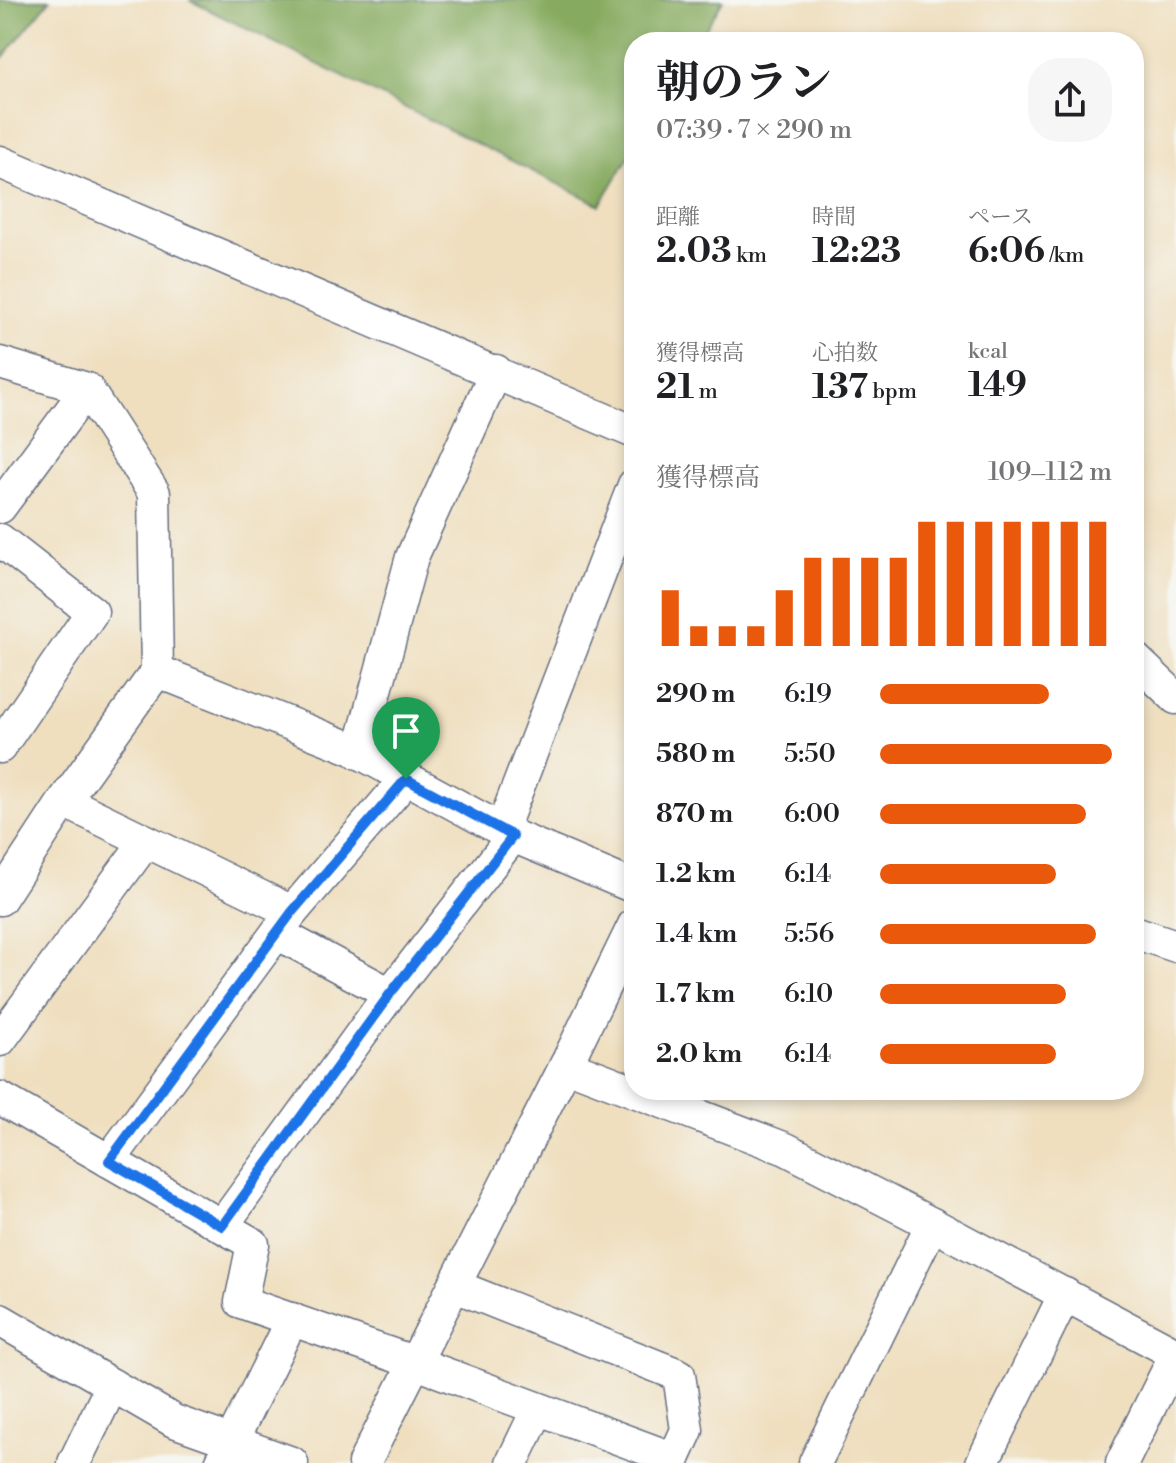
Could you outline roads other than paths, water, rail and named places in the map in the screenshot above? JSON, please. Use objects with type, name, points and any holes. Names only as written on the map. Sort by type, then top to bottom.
[{"type":"street","points":[[0,162],[624,428]]},
{"type":"street","points":[[0,363],[87,389],[154,493],[157,671],[64,801],[0,899]]},
{"type":"street","points":[[359,753],[412,557],[496,371]]},
{"type":"street","points":[[0,507],[87,389]]},
{"type":"street","points":[[222,1226],[508,833],[624,513]]},
{"type":"street","points":[[0,540],[92,612],[0,747]]},
{"type":"street","points":[[1144,668],[1176,698]]},
{"type":"street","points":[[157,671],[359,753],[508,833],[624,883]]},
{"type":"street","points":[[109,1161],[285,923],[406,779]]},
{"type":"street","points":[[64,801],[146,841],[285,923],[390,994]]},
{"type":"street","points":[[0,1040],[146,841]]},
{"type":"street","points":[[1144,935],[1176,946]]},
{"type":"street","points":[[364,1463],[624,946]]},
{"type":"street","points":[[566,1065],[624,1087]]},
{"type":"street","points":[[0,1098],[253,1244],[241,1302],[416,1363],[673,1461],[687,1430],[679,1375],[455,1286]]},
{"type":"street","points":[[658,1100],[786,1149],[1176,1354],[1122,1463]]},
{"type":"street","points":[[815,1463],[932,1224]]},
{"type":"street","points":[[982,1463],[1065,1294]]},
{"type":"street","points":[[226,1452],[292,1319]]},
{"type":"street","points":[[0,1320],[226,1452],[292,1463]]},
{"type":"street","points":[[74,1463],[112,1385]]},
{"type":"street","points":[[512,1463],[538,1409]]}]
